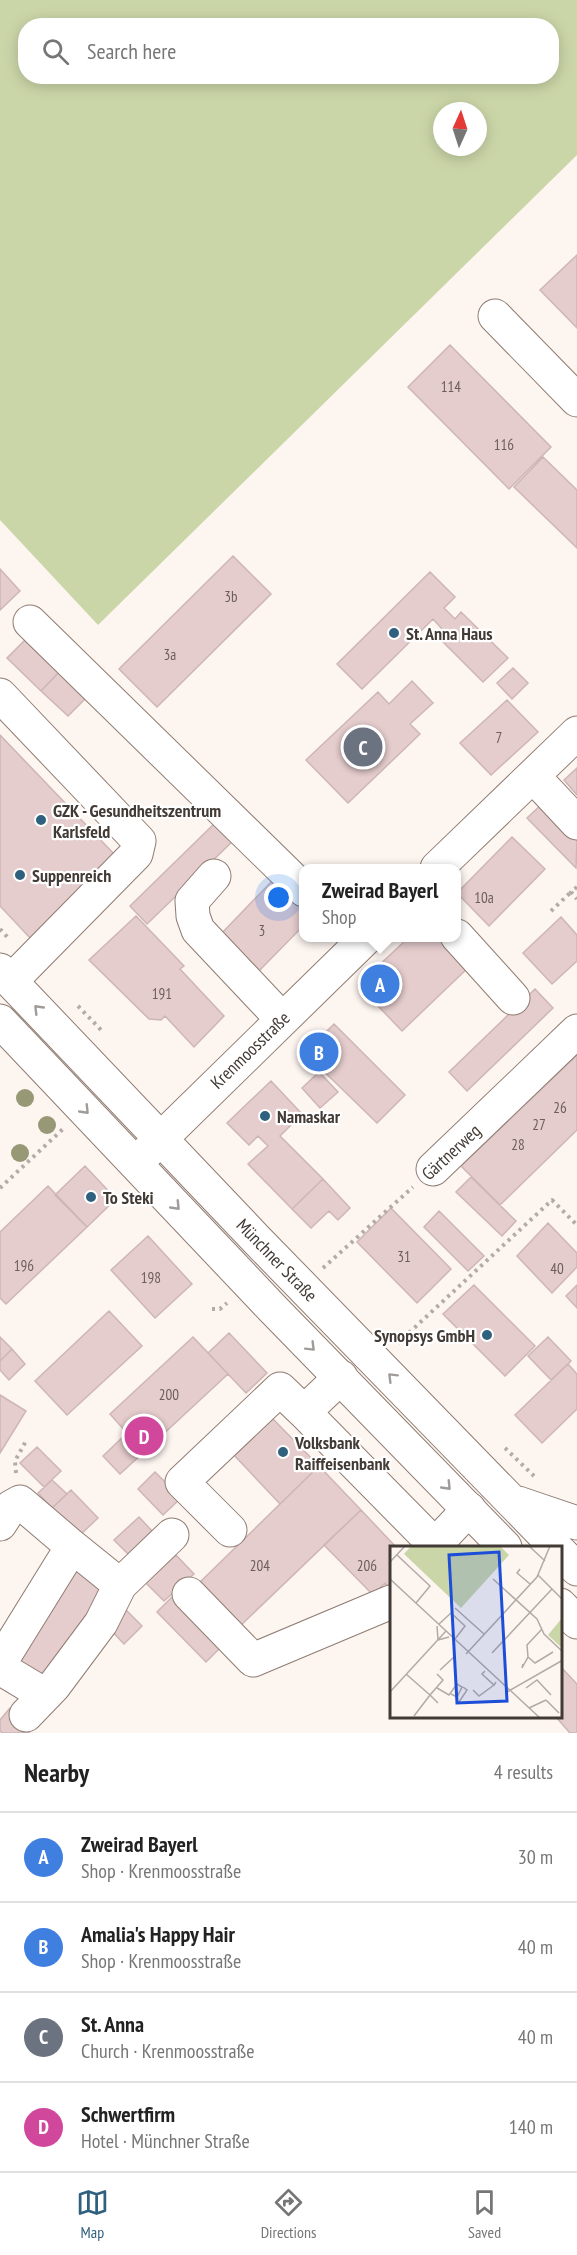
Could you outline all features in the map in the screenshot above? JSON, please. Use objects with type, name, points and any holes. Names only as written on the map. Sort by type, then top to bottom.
[{"type":"main road","points":[[495,316],[577,400]]},
{"type":"main road","points":[[30,622],[299,887]]},
{"type":"main road","points":[[0,695],[139,841],[136,854],[5,975]]},
{"type":"main road","points":[[441,864],[577,733]]},
{"type":"main road","points":[[533,776],[577,823]]},
{"type":"main road","points":[[214,876],[192,901],[192,916],[198,930],[282,1018]]},
{"type":"main road","name":"Krenmoosstraße","points":[[136,1163],[356,942]]},
{"type":"main road","points":[[461,942],[513,999]]},
{"type":"main road","name":"Münchner Straße","points":[[5,975],[160,1139],[555,1546]]},
{"type":"main road","name":"Münchner Straße","points":[[0,1021],[504,1546]]},
{"type":"main road","name":"Gärtnerweg","points":[[432,1169],[577,1031]]},
{"type":"main road","points":[[304,1412],[341,1377]]},
{"type":"main road","points":[[230,1530],[182,1482],[280,1389],[435,1546],[469,1509]]},
{"type":"main road","points":[[0,1524],[11,1507],[20,1502],[120,1585]]},
{"type":"main road","points":[[513,1502],[577,1522]]},
{"type":"main road","points":[[0,1668],[36,1705],[101,1623],[120,1585],[172,1535]]},
{"type":"main road","points":[[0,1663],[70,1550],[68,1543]]},
{"type":"main road","points":[[562,1553],[577,1569]]},
{"type":"main road","points":[[189,1594],[253,1660],[390,1602]]},
{"type":"main road","points":[[562,1606],[577,1622]]},
{"type":"path","points":[[551,911],[577,887]]},
{"type":"path","points":[[571,892],[577,899]]},
{"type":"path","points":[[0,1188],[65,1128]]},
{"type":"path","name":"Gärtnerweg","points":[[322,1269],[432,1169]]},
{"type":"path","points":[[395,1346],[552,1200],[577,1225]]},
{"type":"path","points":[[212,1308],[220,1309],[230,1300]]},
{"type":"green space","points":[[0,0],[577,0],[577,155],[98,625],[0,520]]},
{"type":"building","points":[[577,255],[577,328],[540,290]]},
{"type":"building","points":[[450,345],[551,447],[509,489],[408,387]]},
{"type":"building","points":[[543,457],[577,490],[577,548],[514,487]]},
{"type":"building","points":[[233,556],[271,594],[157,707],[119,669]]},
{"type":"building","points":[[0,569],[20,591],[0,610]]},
{"type":"building","name":"St. Anna Haus","points":[[430,572],[455,597],[444,608],[455,619],[461,612],[508,658],[483,682],[437,636],[443,630],[433,619],[362,689],[337,664]]},
{"type":"building","points":[[27,638],[61,670],[41,691],[7,658]]},
{"type":"building","points":[[513,668],[528,683],[512,699],[497,683]]},
{"type":"building","points":[[61,670],[88,696],[68,716],[41,691]]},
{"type":"building","points":[[412,681],[433,703],[410,724],[420,734],[348,803],[306,760],[378,692],[389,704]]},
{"type":"building","points":[[507,700],[538,732],[491,775],[460,743]]},
{"type":"building","name":"GZK - Gesundheitszentrum Karlsfeld","points":[[0,735],[114,854],[31,939],[0,906]]},
{"type":"building","points":[[577,768],[577,795],[564,780]]},
{"type":"building","points":[[542,804],[577,840],[576,868],[527,818]]},
{"type":"building","points":[[217,821],[235,839],[147,924],[130,906]]},
{"type":"building","points":[[512,837],[545,869],[489,926],[461,897],[461,889]]},
{"type":"building","points":[[273,880],[299,905],[299,930],[258,972],[220,935]]},
{"type":"building","points":[[136,916],[184,966],[180,969],[224,1016],[194,1047],[165,1016],[161,1020],[149,1019],[89,960]]},
{"type":"building","points":[[561,917],[577,935],[577,961],[552,984],[523,953]]},
{"type":"building","points":[[404,942],[451,942],[472,964],[402,1031],[358,985]]},
{"type":"building","points":[[535,989],[553,1008],[467,1091],[449,1072]]},
{"type":"building","points":[[334,1024],[405,1095],[377,1123],[305,1053]]},
{"type":"building","points":[[577,1055],[577,1130],[500,1205],[461,1166]]},
{"type":"building","points":[[319,1072],[338,1092],[320,1108],[302,1088]]},
{"type":"building","points":[[271,1081],[302,1114],[280,1136],[323,1179],[292,1209],[248,1164],[268,1146],[258,1136],[249,1145],[227,1123]]},
{"type":"building","points":[[85,1166],[116,1199],[87,1227],[55,1195]]},
{"type":"building","points":[[471,1177],[516,1221],[502,1236],[456,1192]]},
{"type":"building","points":[[323,1179],[350,1208],[338,1220],[329,1211],[311,1228],[292,1209]]},
{"type":"building","points":[[48,1186],[87,1227],[6,1304],[0,1298],[0,1232]]},
{"type":"building","points":[[391,1208],[451,1269],[417,1303],[357,1242]]},
{"type":"building","points":[[439,1211],[484,1256],[468,1271],[424,1227]]},
{"type":"building","points":[[548,1223],[577,1253],[577,1267],[552,1293],[517,1256]]},
{"type":"building","points":[[148,1236],[192,1284],[155,1318],[111,1270]]},
{"type":"building","points":[[474,1285],[535,1346],[505,1376],[443,1314]]},
{"type":"building","points":[[577,1285],[577,1308],[566,1296]]},
{"type":"building","points":[[109,1311],[142,1346],[67,1415],[35,1381]]},
{"type":"building","points":[[229,1333],[267,1373],[246,1393],[208,1353]]},
{"type":"building","points":[[0,1337],[12,1349],[0,1361]]},
{"type":"building","points":[[193,1337],[228,1374],[144,1452],[110,1414]]},
{"type":"building","points":[[548,1337],[571,1361],[551,1380],[528,1356]]},
{"type":"building","points":[[12,1349],[25,1364],[9,1380],[0,1370],[0,1361]]},
{"type":"building","points":[[568,1364],[577,1374],[577,1409],[542,1443],[515,1415]]},
{"type":"building","points":[[0,1395],[26,1411],[0,1453]]},
{"type":"building","points":[[273,1419],[319,1466],[280,1504],[233,1454]]},
{"type":"building","points":[[127,1433],[144,1452],[120,1474],[103,1456]]},
{"type":"building","points":[[37,1447],[61,1471],[44,1487],[20,1463]]},
{"type":"building","points":[[319,1466],[361,1510],[238,1628],[197,1585]]},
{"type":"building","points":[[155,1472],[181,1498],[163,1515],[138,1489]]},
{"type":"building","points":[[52,1480],[67,1494],[52,1508],[38,1493]]},
{"type":"building","points":[[71,1490],[98,1518],[79,1536],[52,1508]]},
{"type":"building","points":[[361,1510],[395,1546],[390,1546],[390,1589],[385,1583],[373,1595],[324,1545]]},
{"type":"building","points":[[139,1517],[153,1532],[129,1555],[114,1540]]},
{"type":"building","points":[[176,1555],[194,1574],[164,1601],[146,1583]]},
{"type":"building","points":[[76,1566],[107,1585],[48,1682],[17,1663]]},
{"type":"building","points":[[173,1596],[222,1646],[206,1662],[157,1612]]},
{"type":"building","points":[[123,1607],[142,1626],[124,1644],[106,1625]]},
{"type":"building","points":[[562,1668],[577,1684],[577,1733],[570,1733],[557,1718],[562,1718]]},
{"type":"building","points":[[10,1708],[33,1727],[29,1733],[0,1731],[0,1720]]},
{"type":"place","name":"St. Anna Haus","points":[[394,633]]},
{"type":"place","name":"St. Anna","points":[[363,747]]},
{"type":"place","name":"GZK - Gesundheitszentrum Karlsfeld","points":[[41,820]]},
{"type":"place","name":"Suppenreich","points":[[20,875]]},
{"type":"place","name":"Zweirad Bayerl","points":[[380,984]]},
{"type":"place","name":"Amalia's Happy Hair","points":[[319,1052]]},
{"type":"place","name":"Namaskar","points":[[265,1116]]},
{"type":"place","name":"To Steki","points":[[91,1197]]},
{"type":"place","name":"Synopsys GmbH","points":[[487,1335]]},
{"type":"place","name":"Schwertfirm","points":[[144,1436]]},
{"type":"place","name":"Volksbank Raiffeisenbank","points":[[283,1452]]}]
